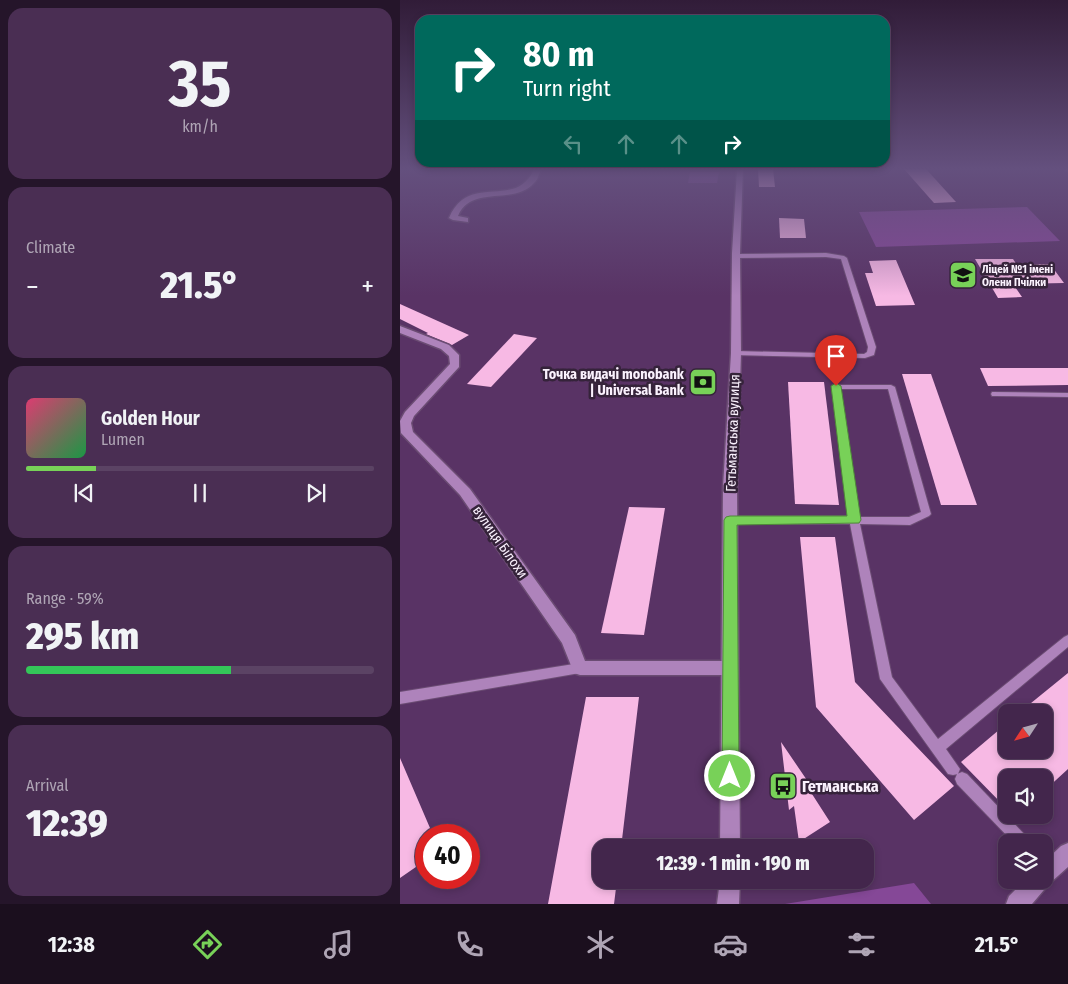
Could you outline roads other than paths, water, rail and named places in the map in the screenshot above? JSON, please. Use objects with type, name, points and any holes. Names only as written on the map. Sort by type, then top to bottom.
[{"type":"street","points":[[457,211],[453,218],[465,220]]},
{"type":"street","name":"Гетьманська вулиця","points":[[730,839],[730,487],[736,353],[738,211]]},
{"type":"street","name":"вулиця Білохи","points":[[400,329],[446,347],[454,355],[455,365],[409,415],[405,423],[407,433],[465,492],[569,640],[580,668]]},
{"type":"street","points":[[580,668],[730,668]]},
{"type":"street","points":[[1053,866],[1068,853]]},
{"type":"street","points":[[728,904],[729,889]]},
{"type":"street","points":[[1017,904],[1030,889]]},
{"type":"lane","points":[[736,256],[826,255],[844,258],[872,348],[871,353],[866,356],[736,353]]},
{"type":"lane","points":[[730,520],[854,520],[910,521],[926,514],[892,387],[836,386],[854,520],[886,679],[958,774],[1014,834]]},
{"type":"lane","points":[[994,394],[1068,395]]},
{"type":"lane","points":[[938,747],[1068,640]]},
{"type":"lane","points":[[400,698],[580,668]]},
{"type":"place","name":"Ліцей №1 імені Олени Пчілки","points":[[963,275]]},
{"type":"place","name":"Точка видачі monobank | Universal Bank","points":[[703,382]]},
{"type":"place","name":"Гетманська","points":[[783,786]]}]
